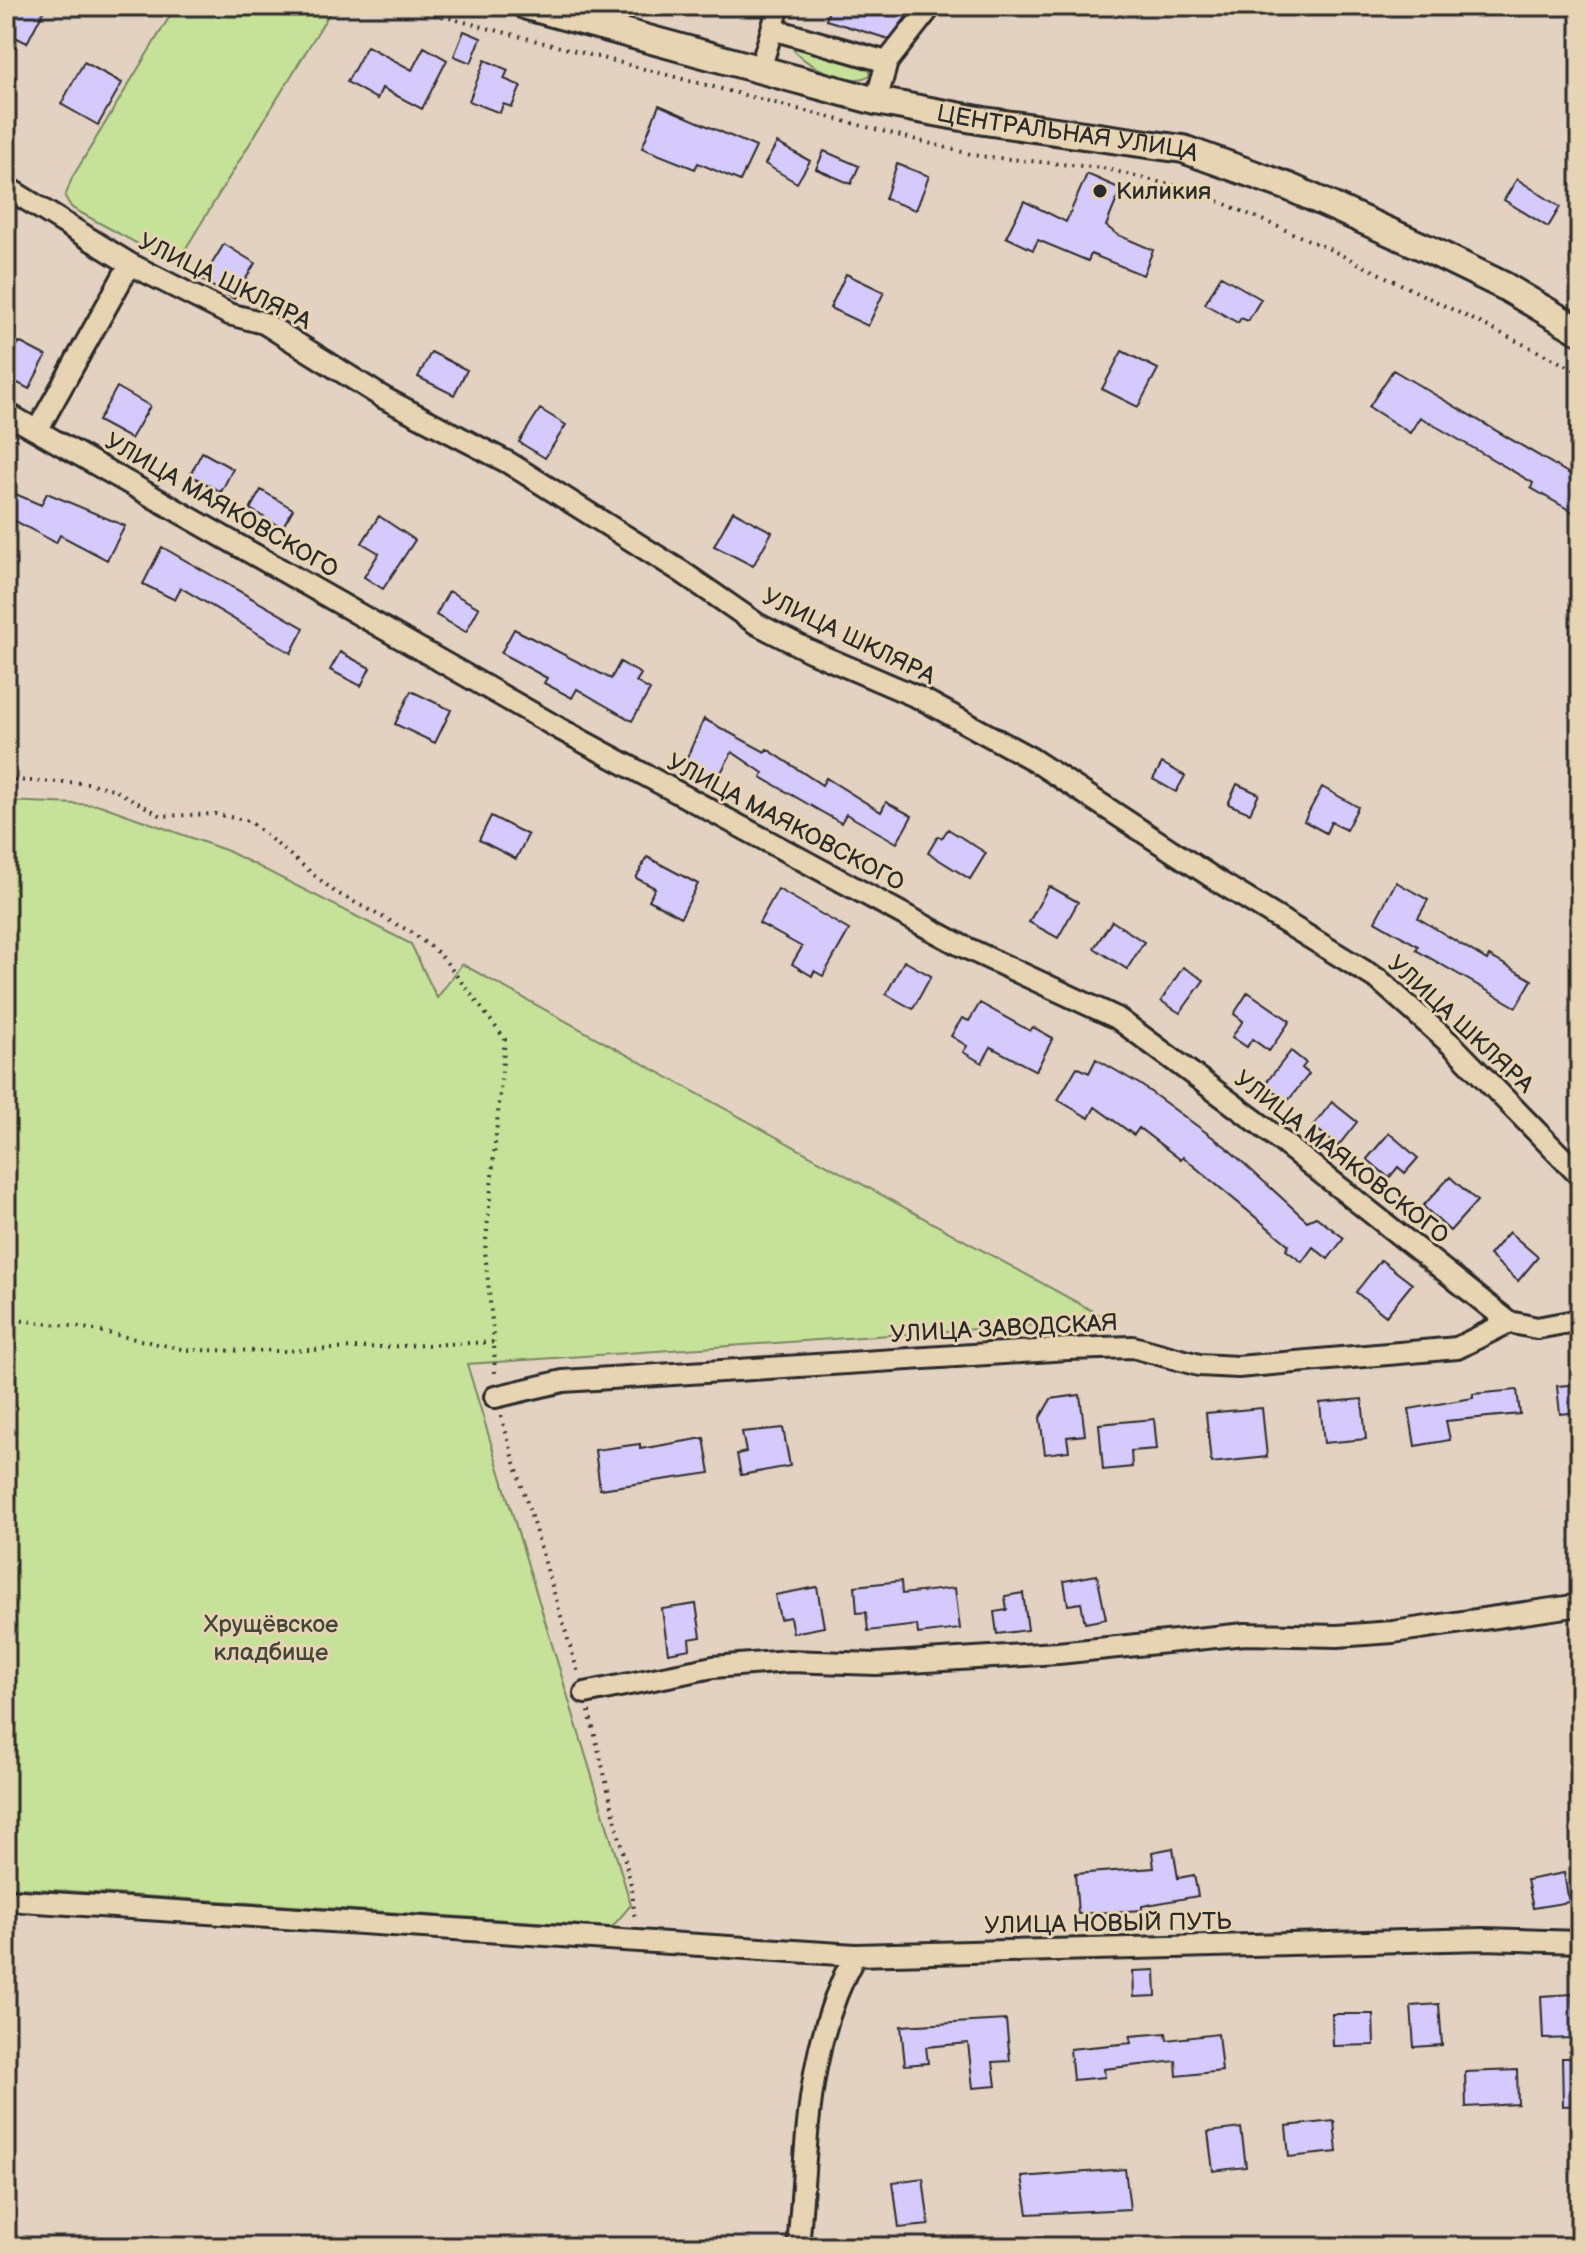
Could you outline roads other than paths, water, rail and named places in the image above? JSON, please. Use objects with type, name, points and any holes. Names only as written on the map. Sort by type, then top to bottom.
[{"type":"main road","name":"ЦЕНТРАЛЬНАЯ УЛИЦА","points":[[527,6],[876,101],[984,121],[1183,149],[1289,187],[1428,249],[1504,286],[1580,331]]},
{"type":"street","points":[[760,70],[779,6]]},
{"type":"street","points":[[876,101],[887,62],[931,6]]},
{"type":"street","points":[[772,29],[887,62]]},
{"type":"street","name":"УЛИЦА ШКЛЯРА","points":[[6,187],[130,264],[229,314],[264,323],[384,398],[509,463],[682,572],[757,624],[810,651],[922,699],[1041,764],[1221,883],[1379,980],[1454,1047],[1580,1176]]},
{"type":"street","points":[[38,429],[130,264]]},
{"type":"street","name":"УЛИЦА МАЯКОВСКОГО","points":[[6,413],[560,729],[960,945],[1117,1018],[1257,1122],[1509,1322]]},
{"type":"street","points":[[1509,1322],[1537,1328],[1580,1320]]},
{"type":"street","name":"УЛИЦА ЗАВОДСКАЯ","points":[[495,1397],[563,1381],[1068,1349],[1133,1347],[1199,1365],[1238,1367],[1457,1348],[1509,1322]]},
{"type":"street","points":[[585,1693],[713,1667],[789,1661],[876,1664],[1058,1653],[1245,1634],[1337,1636],[1393,1632],[1580,1605]]},
{"type":"street","name":"УЛИЦА НОВЫЙ ПУТЬ","points":[[6,1900],[93,1908],[637,1939],[677,1946],[855,1955],[1483,1939],[1580,1942]]},
{"type":"street","points":[[798,2247],[815,2057],[830,2002],[855,1955]]},
{"type":"place","name":"Киликия","points":[[1100,191]]},
{"type":"park label","name":"Хрущёвское кладбище","points":[[271,1638]]}]
